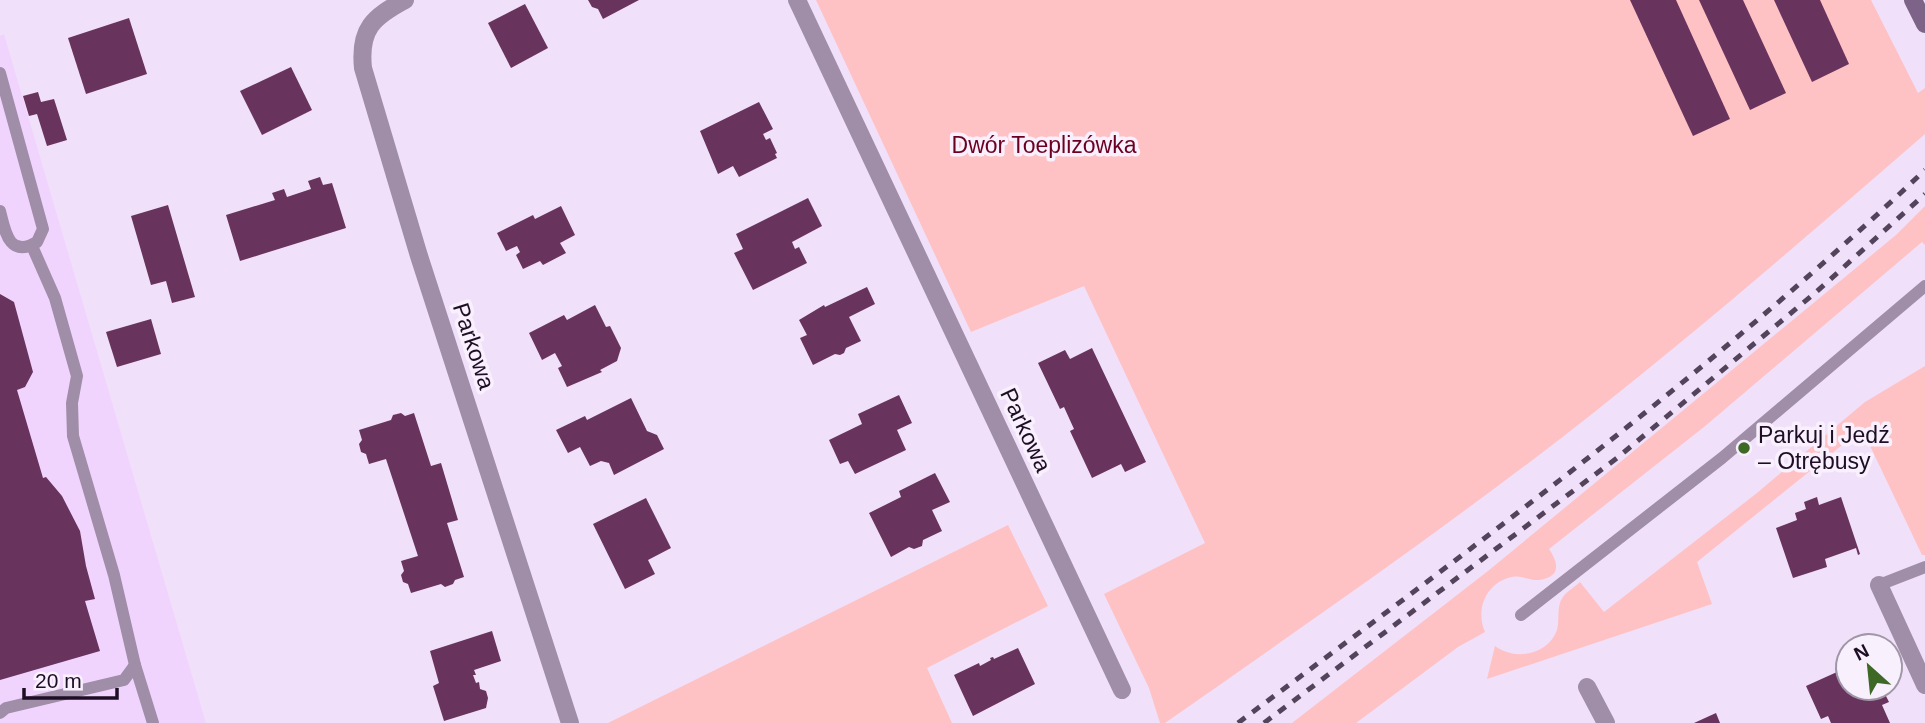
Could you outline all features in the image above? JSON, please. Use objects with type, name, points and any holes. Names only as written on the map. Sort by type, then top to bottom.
[{"type":"main road","points":[[1914,1],[1925,24]]},
{"type":"street","name":"Parkowa","points":[[405,0],[378,15],[370,24],[363,46],[363,68],[419,256],[570,723]]},
{"type":"street","name":"Parkowa","points":[[797,0],[1122,690]]},
{"type":"street","points":[[1879,585],[1925,685]]},
{"type":"street","points":[[1587,687],[1606,723]]},
{"type":"lane","points":[[0,73],[43,229],[41,237],[32,246],[14,245],[10,242],[0,211]]},
{"type":"lane","points":[[32,246],[55,298],[77,376],[72,403],[73,436],[114,575],[135,665],[153,723]]},
{"type":"lane","points":[[1521,615],[1721,458],[1925,286]]},
{"type":"lane","points":[[1879,585],[1925,567]]},
{"type":"lane","points":[[0,713],[6,708],[124,680],[135,665]]},
{"type":"shaded area","points":[[4,34],[206,723],[0,723],[0,36]]},
{"type":"green space","name":"Dwór Toeplizówka","points":[[816,0],[1871,0],[1918,93],[1925,88],[1925,134],[1790,251],[1560,439],[1364,583],[1165,723],[1160,723],[1149,688],[1104,594],[1205,543],[1084,286],[971,332]]},
{"type":"green space","points":[[1925,206],[1925,245],[1922,242],[1704,427],[1549,549],[1556,564],[1552,576],[1539,580],[1512,577],[1495,585],[1482,606],[1485,632],[1458,647],[1356,723],[1292,723],[1488,571],[1896,235]]},
{"type":"green space","points":[[1925,366],[1925,555],[1922,555],[1862,429],[1697,562],[1712,604],[1487,679],[1495,646],[1512,653],[1530,653],[1539,650],[1553,638],[1557,630],[1561,601],[1580,582],[1604,612],[1757,493],[1865,402]]},
{"type":"green space","points":[[1008,525],[1048,606],[927,668],[952,723],[608,723]]},
{"type":"building","points":[[588,0],[639,0],[603,19],[598,9],[592,7]]},
{"type":"building","points":[[1630,0],[1676,0],[1730,119],[1693,136]]},
{"type":"building","points":[[1699,0],[1743,0],[1786,93],[1750,110]]},
{"type":"building","points":[[1774,0],[1820,0],[1849,64],[1812,82]]},
{"type":"building","points":[[525,4],[548,48],[511,68],[488,23]]},
{"type":"building","points":[[129,18],[147,74],[86,94],[68,38]]},
{"type":"building","points":[[291,67],[312,110],[262,135],[240,91]]},
{"type":"building","points":[[38,92],[41,102],[54,99],[67,140],[47,146],[37,114],[29,116],[23,96]]},
{"type":"building","points":[[759,102],[773,129],[763,134],[766,140],[770,138],[777,158],[739,177],[733,166],[718,174],[700,131]]},
{"type":"building","points":[[320,177],[323,185],[332,183],[346,228],[240,261],[226,215],[275,200],[272,193],[284,189],[287,197],[311,189],[308,181]]},
{"type":"building","points":[[808,198],[822,226],[792,242],[795,249],[799,247],[807,263],[753,290],[734,253],[743,249],[736,234]]},
{"type":"building","points":[[168,205],[195,297],[172,303],[166,281],[151,285],[131,216]]},
{"type":"building","points":[[561,206],[575,235],[560,243],[566,253],[543,265],[540,261],[523,269],[516,255],[520,252],[517,246],[506,251],[497,233],[533,215],[535,219]]},
{"type":"building","points":[[867,287],[875,304],[849,317],[861,341],[846,348],[840,355],[835,354],[813,365],[800,338],[807,335],[799,320],[824,305],[825,307]]},
{"type":"building","points":[[0,294],[14,302],[33,372],[25,387],[17,390],[43,478],[46,477],[62,496],[80,531],[95,599],[85,601],[100,651],[0,680]]},
{"type":"building","points":[[595,305],[621,348],[617,361],[600,370],[602,372],[567,387],[558,368],[562,366],[555,353],[542,360],[529,333],[564,315],[567,320]]},
{"type":"building","points":[[151,319],[161,354],[117,367],[106,332]]},
{"type":"building","points":[[1092,348],[1146,462],[1125,472],[1121,464],[1092,478],[1070,431],[1074,429],[1064,407],[1060,409],[1038,363],[1065,350],[1070,359]]},
{"type":"building","points":[[899,395],[912,423],[897,430],[906,450],[855,474],[848,461],[840,464],[829,440],[862,424],[858,414]]},
{"type":"building","points":[[631,398],[647,431],[657,435],[664,449],[614,475],[609,463],[601,461],[590,466],[580,447],[568,453],[556,430],[585,416],[587,420]]},
{"type":"building","points":[[401,413],[405,416],[414,413],[431,466],[441,463],[458,520],[447,523],[464,577],[445,587],[441,584],[411,593],[408,584],[403,582],[401,561],[418,556],[386,459],[369,464],[359,444],[362,440],[359,430],[391,420],[393,415]]},
{"type":"building","points":[[935,473],[950,502],[932,510],[942,531],[923,540],[922,546],[914,549],[909,547],[891,557],[869,513],[901,497],[899,491]]},
{"type":"building","points":[[1817,497],[1819,505],[1841,497],[1860,554],[1858,555],[1856,548],[1825,559],[1827,567],[1793,578],[1776,528],[1797,520],[1795,513],[1806,509],[1804,502]]},
{"type":"building","points":[[646,498],[671,548],[648,560],[655,574],[625,589],[593,524]]},
{"type":"building","points":[[492,631],[501,661],[474,670],[476,675],[473,675],[476,683],[479,682],[480,689],[486,691],[486,708],[444,721],[433,686],[439,683],[430,651]]},
{"type":"building","points":[[1018,648],[1035,684],[973,716],[954,675]]},
{"type":"building","points":[[1834,673],[1834,702],[1889,702],[1882,705],[1890,723],[1831,723],[1828,716],[1821,719],[1806,686]]},
{"type":"building","points":[[1716,713],[1720,723],[1694,723]]},
{"type":"railway","points":[[1238,723],[1503,524],[1676,388],[1844,245],[1925,170]]},
{"type":"railway","points":[[1264,723],[1617,458],[1815,293],[1925,194]]},
{"type":"place","name":"Parkuj i Jedź – Otrębusy","points":[[1744,448]]}]
